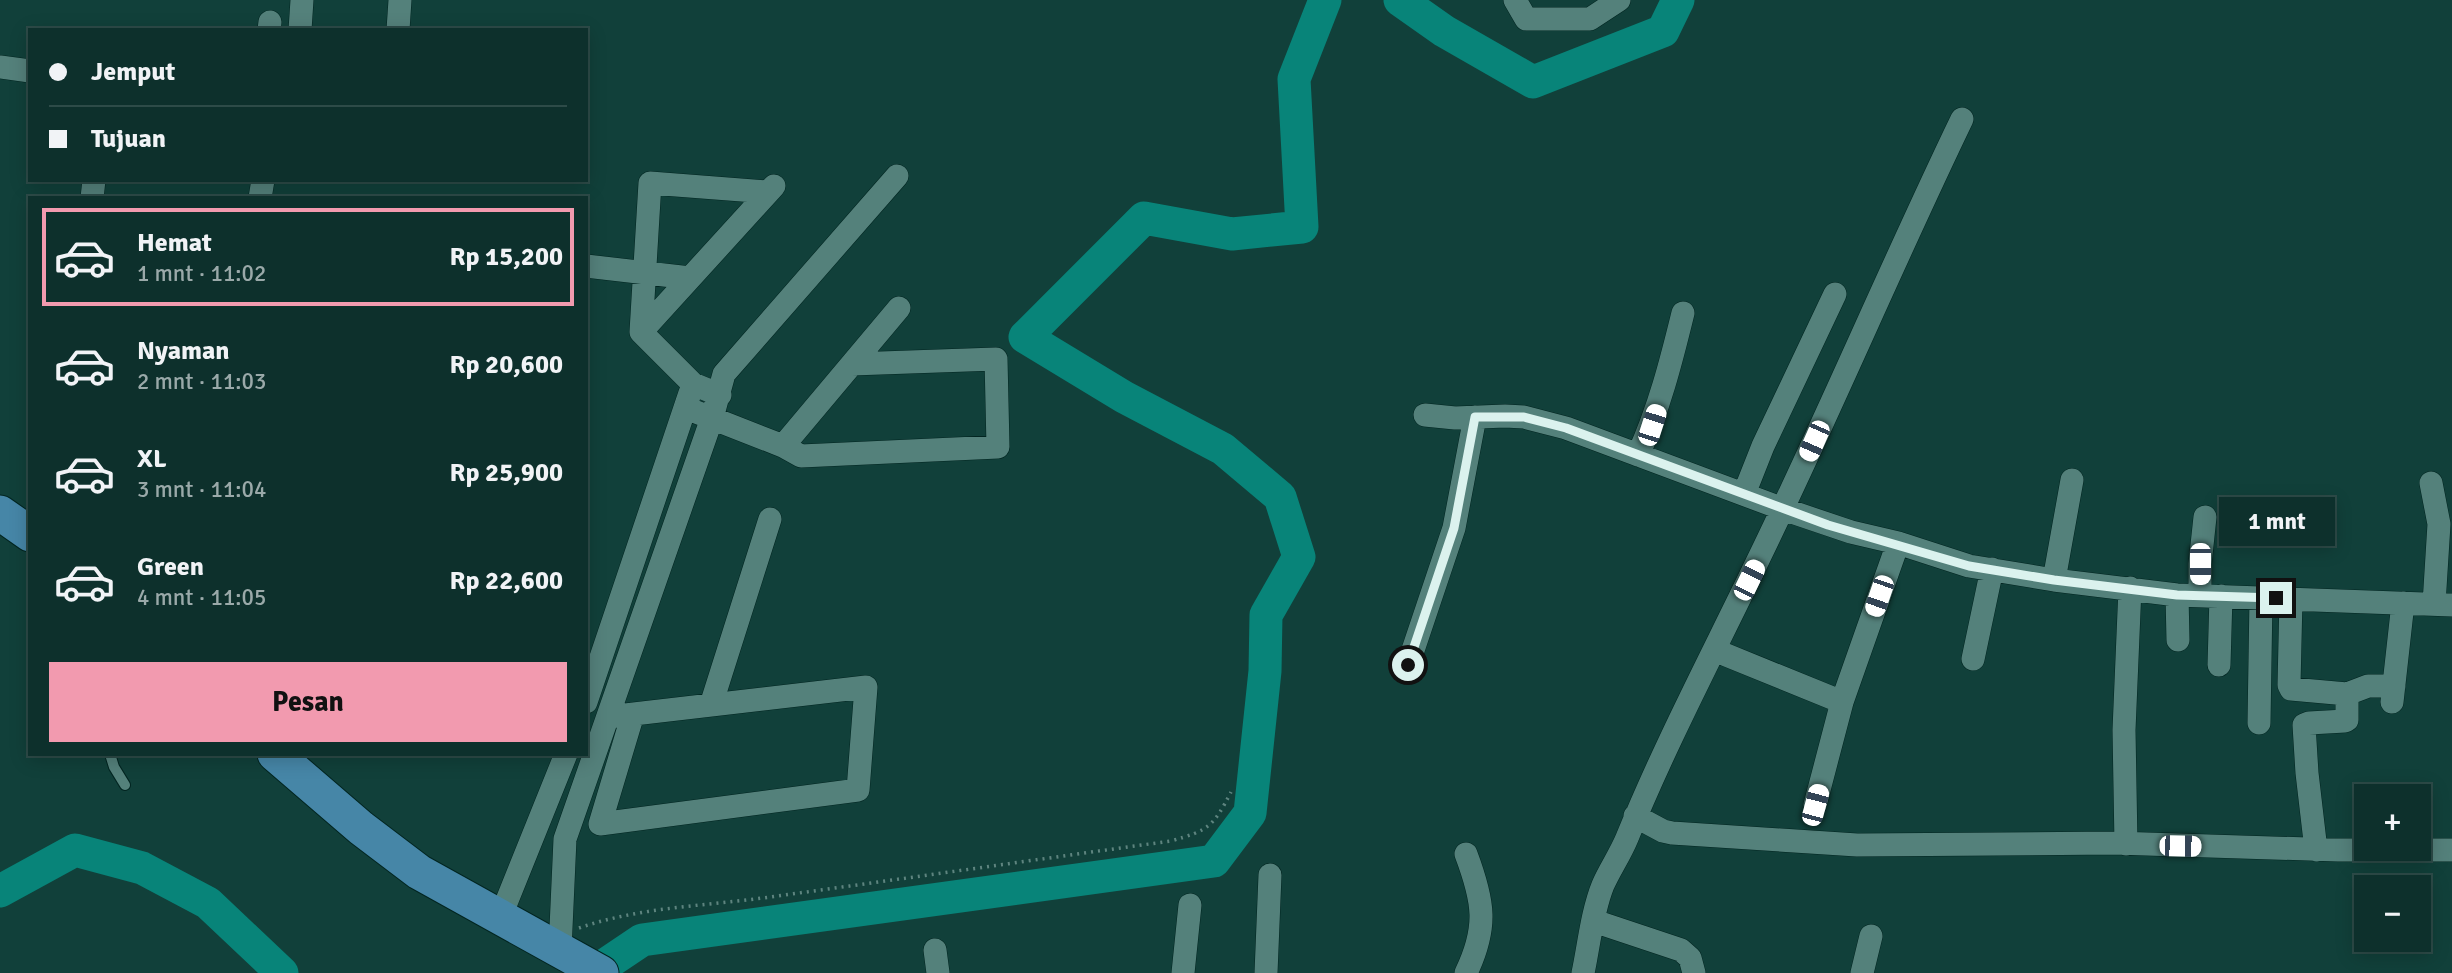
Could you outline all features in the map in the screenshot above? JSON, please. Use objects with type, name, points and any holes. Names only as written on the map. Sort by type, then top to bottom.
[{"type":"main road","points":[[0,513],[28,533]]},
{"type":"main road","points":[[277,756],[388,850],[419,872],[601,973]]},
{"type":"street","points":[[300,28],[302,0]]},
{"type":"street","points":[[398,28],[400,0]]},
{"type":"street","points":[[1515,0],[1526,19],[1590,19],[1619,0]]},
{"type":"street","points":[[0,67],[28,71]]},
{"type":"street","points":[[1583,973],[1603,885],[1627,838],[1676,724],[1783,509],[1911,224],[1962,119]]},
{"type":"street","points":[[588,754],[593,736],[608,717],[720,395],[724,374],[897,176]]},
{"type":"street","points":[[641,332],[771,189],[650,183],[641,332],[693,384],[720,395]]},
{"type":"street","points":[[588,266],[691,278]]},
{"type":"street","points":[[1744,494],[1763,446],[1835,294]]},
{"type":"street","points":[[783,446],[899,308]]},
{"type":"street","points":[[1637,455],[1652,425],[1666,382],[1683,313]]},
{"type":"street","points":[[686,408],[783,446],[801,456],[998,447],[996,359],[852,364]]},
{"type":"street","points":[[588,696],[662,483],[693,384]]},
{"type":"street","points":[[1425,415],[1524,417],[1566,428],[1783,509],[1969,566],[2054,580],[2199,595],[2443,604],[2439,513],[2431,483]]},
{"type":"street","points":[[1408,665],[1454,528],[1475,417]]},
{"type":"street","points":[[2054,580],[2072,480]]},
{"type":"street","points":[[662,483],[687,491]]},
{"type":"street","points":[[2205,517],[2199,595],[2219,665]]},
{"type":"street","points":[[711,705],[770,519]]},
{"type":"street","points":[[1815,805],[1842,702],[1898,543]]},
{"type":"street","points":[[1973,659],[1992,569]]},
{"type":"street","points":[[2126,844],[2124,730],[2130,588]]},
{"type":"street","points":[[2178,640],[2199,595]]},
{"type":"street","points":[[2259,723],[2261,598]]},
{"type":"street","points":[[2291,598],[2289,687],[2296,691],[2347,694],[2368,686],[2393,694],[2403,603]]},
{"type":"street","points":[[618,612],[642,621]]},
{"type":"street","points":[[1714,650],[1842,702]]},
{"type":"street","points":[[608,717],[866,687],[858,790],[600,824],[634,714]]},
{"type":"street","points":[[2316,850],[2304,725],[2347,720],[2347,694]]},
{"type":"street","points":[[500,918],[565,756]]},
{"type":"street","points":[[557,948],[565,839],[588,756]]},
{"type":"street","points":[[1635,816],[1672,833],[1857,845],[2126,844],[2316,850],[2452,850]]},
{"type":"street","points":[[536,829],[565,839]]},
{"type":"street","points":[[1466,854],[1477,891],[1482,929],[1478,949],[1466,973]]},
{"type":"street","points":[[1266,973],[1270,875]]},
{"type":"street","points":[[1182,973],[1190,905]]},
{"type":"street","points":[[1594,921],[1681,950],[1690,958],[1694,973]]},
{"type":"street","points":[[1862,973],[1871,936]]},
{"type":"lane","points":[[111,756],[125,785]]},
{"type":"path","points":[[557,948],[582,927],[661,908],[773,897],[1171,841],[1207,828],[1217,819],[1231,792]]},
{"type":"waterway","points":[[593,973],[642,940],[1214,861],[1250,813],[1265,671],[1266,615],[1299,557],[1280,497],[1223,449],[1124,397],[1025,337],[1144,218],[1232,234],[1302,227],[1294,79],[1325,0]]},
{"type":"waterway","points":[[1400,0],[1444,31],[1533,82],[1663,31],[1678,0]]},
{"type":"waterway","points":[[0,891],[75,850],[142,868],[208,903],[282,973]]},
{"type":"route","points":[[1408,665],[1454,528],[1475,417],[1524,417],[1566,428],[1828,525],[1898,543],[1969,566],[2054,580],[2177,595],[2276,598]]}]
